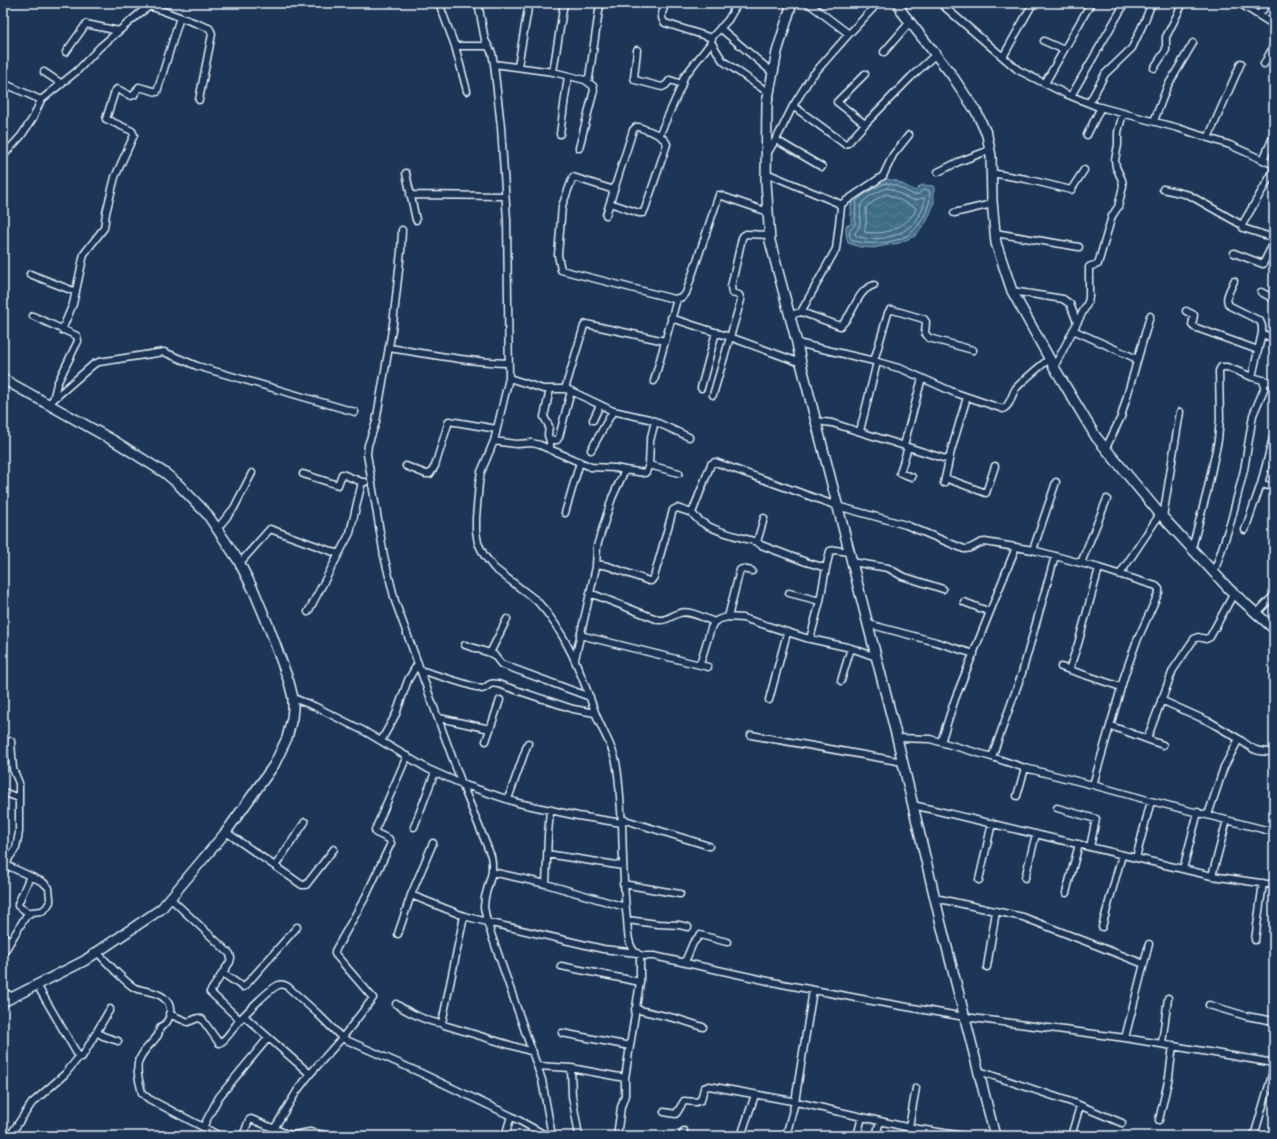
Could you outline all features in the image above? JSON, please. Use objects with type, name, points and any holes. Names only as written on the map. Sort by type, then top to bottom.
[{"type":"street","points":[[439,3],[455,46],[467,91]]},
{"type":"street","points":[[478,3],[487,46],[492,53],[501,127],[507,228],[509,363],[509,378],[497,429],[479,483],[476,518],[478,544],[494,568],[537,601],[561,633],[575,659],[595,713],[611,746],[616,763],[622,821],[625,907],[629,939],[632,948],[638,955],[640,982],[625,1078],[625,1095],[621,1107],[616,1136]]},
{"type":"street","points":[[518,66],[529,3]]},
{"type":"street","points":[[553,72],[564,3]]},
{"type":"street","points":[[666,3],[662,16],[662,20],[665,23],[712,40],[723,61],[769,93]]},
{"type":"street","points":[[659,136],[684,77],[720,28],[728,20],[738,3]]},
{"type":"street","points":[[792,3],[777,52],[767,103],[766,173],[770,241],[897,738],[935,898],[995,1136]]},
{"type":"street","points":[[808,3],[849,34]]},
{"type":"street","points":[[766,155],[776,140],[793,106],[812,77],[878,3]]},
{"type":"street","points":[[899,3],[902,12],[951,74],[977,113],[988,135],[996,243],[1012,291],[1049,359],[1096,437],[1162,515],[1214,573],[1274,629]]},
{"type":"street","points":[[940,3],[1018,70],[1045,84],[1100,107],[1154,121],[1230,145],[1274,165]]},
{"type":"street","points":[[1003,57],[1033,3]]},
{"type":"street","points":[[1045,84],[1091,3]]},
{"type":"street","points":[[1071,96],[1125,3]]},
{"type":"street","points":[[1089,102],[1105,74],[1132,48],[1152,3]]},
{"type":"street","points":[[1154,68],[1166,50],[1166,37],[1183,3]]},
{"type":"street","points":[[1238,3],[1274,25]]},
{"type":"street","points":[[1259,15],[1268,3]]},
{"type":"street","points":[[3,156],[21,136],[33,118],[41,100],[77,72],[100,47],[152,4],[209,28],[211,31],[212,34],[199,100]]},
{"type":"street","points":[[585,80],[589,78],[600,4]]},
{"type":"street","points":[[62,330],[73,304],[84,254],[104,228],[106,213],[115,177],[134,135],[132,131],[106,119],[115,91],[117,89],[131,96],[134,95],[139,87],[157,92],[180,17]]},
{"type":"street","points":[[884,52],[910,22]]},
{"type":"street","points":[[66,52],[86,24],[119,31]]},
{"type":"street","points":[[720,28],[773,73]]},
{"type":"street","points":[[1044,41],[1064,50]]},
{"type":"street","points":[[1154,121],[1167,87],[1193,43]]},
{"type":"street","points":[[455,46],[487,46]]},
{"type":"street","points":[[1264,64],[1273,49]]},
{"type":"street","points":[[637,50],[634,79],[662,87],[670,80],[682,84]]},
{"type":"street","points":[[793,106],[845,144],[848,143],[911,77],[936,54]]},
{"type":"street","points":[[1208,138],[1241,63]]},
{"type":"street","points":[[494,64],[518,66],[553,72],[585,80],[593,86],[594,90],[579,148]]},
{"type":"street","points":[[44,72],[62,84]]},
{"type":"street","points":[[865,74],[837,102],[865,124]]},
{"type":"street","points":[[560,134],[568,76]]},
{"type":"street","points":[[3,83],[41,100]]},
{"type":"street","points":[[1087,135],[1100,107]]},
{"type":"street","points":[[1054,367],[1088,302],[1089,267],[1098,264],[1112,216],[1118,206],[1123,186],[1115,160],[1118,144],[1118,132],[1123,113]]},
{"type":"street","points":[[606,215],[634,128],[639,127],[665,140],[667,144],[643,213],[610,203]]},
{"type":"street","points":[[840,205],[883,176],[893,155],[909,136]]},
{"type":"street","points":[[1263,160],[1274,136]]},
{"type":"street","points":[[776,140],[822,167]]},
{"type":"street","points":[[938,172],[958,162],[990,150]]},
{"type":"street","points":[[991,173],[1026,179],[1071,190],[1084,170]]},
{"type":"street","points":[[1242,224],[1274,170]]},
{"type":"street","points":[[766,173],[840,205]]},
{"type":"street","points":[[406,174],[416,220]]},
{"type":"street","points":[[614,190],[573,177],[562,206],[558,255],[561,270],[677,298],[683,297],[686,293],[719,196],[768,212]]},
{"type":"street","points":[[1163,189],[1189,195],[1242,224],[1243,228],[1274,238]]},
{"type":"street","points":[[410,195],[505,196]]},
{"type":"street","points":[[954,213],[992,204]]},
{"type":"street","points":[[801,312],[836,249],[840,205]]},
{"type":"street","points":[[402,230],[393,324],[376,422],[368,445],[367,454],[371,483],[384,556],[395,601],[462,784],[491,856],[492,872],[485,897],[484,907],[487,922],[542,1080],[552,1136]]},
{"type":"street","points":[[995,233],[1079,247]]},
{"type":"street","points":[[713,395],[741,300],[739,295],[732,293],[730,288],[742,238],[746,234],[770,235]]},
{"type":"street","points":[[1234,253],[1263,264],[1274,242]]},
{"type":"street","points":[[30,274],[76,292]]},
{"type":"street","points":[[1234,281],[1226,299],[1227,302],[1230,306],[1260,321],[1262,326],[1262,333],[1252,377]]},
{"type":"street","points":[[790,315],[801,312],[840,326],[846,320],[863,291],[874,285]]},
{"type":"street","points":[[1012,291],[1063,299],[1070,304],[1077,322]]},
{"type":"street","points":[[1261,292],[1274,299]]},
{"type":"street","points":[[654,381],[677,298]]},
{"type":"street","points":[[860,431],[875,361],[890,310],[924,319],[926,322],[926,333],[929,338],[973,350]]},
{"type":"street","points":[[1186,311],[1194,315],[1192,325],[1194,327],[1258,350]]},
{"type":"street","points":[[33,316],[77,336],[78,341],[56,384],[50,402]]},
{"type":"street","points":[[1106,448],[1121,417],[1150,316]]},
{"type":"street","points":[[671,318],[716,332],[801,363]]},
{"type":"street","points":[[550,440],[557,440],[559,437],[568,390],[584,326],[586,324],[665,341]]},
{"type":"street","points":[[1073,330],[1138,359]]},
{"type":"street","points":[[701,388],[716,332]]},
{"type":"street","points":[[1262,333],[1274,340]]},
{"type":"street","points":[[797,342],[902,369],[967,397],[1003,409],[1009,403],[1015,389],[1049,359]]},
{"type":"street","points":[[389,348],[487,362],[509,363]]},
{"type":"street","points":[[50,402],[94,364],[164,352],[197,366],[355,412]]},
{"type":"street","points":[[1192,548],[1207,492],[1218,440],[1220,419],[1219,371],[1221,367],[1226,367],[1274,384]]},
{"type":"street","points":[[509,378],[539,388],[568,390],[612,411],[656,421],[689,437]]},
{"type":"street","points":[[912,477],[900,473],[922,378]]},
{"type":"street","points":[[3,379],[50,402],[165,472],[207,514],[239,564],[254,591],[269,627],[289,682],[293,698],[291,725],[281,753],[274,766],[226,832],[161,910],[84,961],[3,1002]]},
{"type":"street","points":[[1214,573],[1231,522],[1244,470],[1253,415],[1264,389],[1263,380]]},
{"type":"street","points":[[550,389],[544,417],[549,424],[548,435],[550,440],[550,448]]},
{"type":"street","points":[[967,397],[949,460],[945,481],[986,493],[995,466]]},
{"type":"street","points":[[593,420],[600,405]]},
{"type":"street","points":[[591,450],[612,411]]},
{"type":"street","points":[[1120,574],[1162,515],[1180,412]]},
{"type":"street","points":[[406,466],[426,474],[430,474],[449,421],[497,429]]},
{"type":"street","points":[[494,441],[516,444],[532,443],[550,448],[591,467],[615,468],[645,473],[649,465],[650,440],[656,421]]},
{"type":"street","points":[[816,421],[832,423],[860,431],[949,460]]},
{"type":"street","points":[[1245,530],[1261,484],[1274,434]]},
{"type":"street","points":[[565,513],[580,462]]},
{"type":"street","points":[[692,513],[711,464],[715,462],[837,506],[906,525],[964,549],[968,549],[981,542],[1033,550],[1120,574],[1156,586],[1159,589],[1159,592],[1136,643],[1125,674],[1093,785]]},
{"type":"street","points":[[649,465],[679,473]]},
{"type":"street","points":[[575,659],[596,564],[597,546],[612,498],[625,470]]},
{"type":"street","points":[[217,529],[234,508],[252,472]]},
{"type":"street","points":[[303,474],[338,485],[342,474],[362,482],[371,483]]},
{"type":"street","points":[[308,612],[350,533],[362,482]]},
{"type":"street","points":[[1033,550],[1056,482]]},
{"type":"street","points":[[1261,484],[1274,487]]},
{"type":"street","points":[[1082,563],[1107,499]]},
{"type":"street","points":[[596,564],[608,566],[651,581],[654,577],[673,510],[677,508],[692,513],[696,519],[717,530],[757,542],[761,545],[806,562],[826,568]]},
{"type":"street","points":[[757,542],[764,518]]},
{"type":"street","points":[[239,564],[270,529],[339,554]]},
{"type":"street","points":[[941,742],[955,699],[1016,547]]},
{"type":"street","points":[[810,639],[820,601],[830,551],[835,550],[849,552]]},
{"type":"street","points":[[992,757],[1022,673],[1055,556]]},
{"type":"street","points":[[852,562],[888,568],[902,576],[943,589]]},
{"type":"street","points":[[1069,670],[1078,644],[1099,568]]},
{"type":"street","points":[[728,617],[740,570],[752,571]]},
{"type":"street","points":[[590,593],[658,620],[666,620],[677,614],[687,612],[714,622]]},
{"type":"street","points":[[789,593],[820,601]]},
{"type":"street","points":[[1147,739],[1173,670],[1194,638],[1198,637],[1206,639],[1210,637],[1234,593]]},
{"type":"street","points":[[1257,613],[1274,595]]},
{"type":"street","points":[[964,602],[990,612]]},
{"type":"street","points":[[700,664],[710,628],[714,622],[728,617],[743,618],[787,633],[851,648],[876,657]]},
{"type":"street","points":[[490,653],[506,619]]},
{"type":"street","points":[[868,624],[974,654]]},
{"type":"street","points":[[769,700],[787,633]]},
{"type":"street","points":[[580,635],[708,666]]},
{"type":"street","points":[[465,644],[494,655],[501,664],[590,697]]},
{"type":"street","points":[[841,681],[851,648]]},
{"type":"street","points":[[381,741],[396,714],[408,680],[418,663]]},
{"type":"street","points":[[1060,667],[1121,687]]},
{"type":"street","points":[[420,670],[482,689],[488,684],[498,684],[573,709],[595,713]]},
{"type":"street","points":[[293,698],[314,706],[381,741],[435,772],[462,784],[508,799],[550,809],[622,821],[708,846]]},
{"type":"street","points":[[486,741],[500,700]]},
{"type":"street","points":[[1161,700],[1210,722],[1239,739],[1253,750],[1274,752]]},
{"type":"street","points":[[439,718],[490,729]]},
{"type":"street","points":[[1111,726],[1163,745]]},
{"type":"street","points":[[751,736],[903,762]]},
{"type":"street","points":[[897,738],[930,739],[1025,768],[1274,832]]},
{"type":"street","points":[[1208,814],[1224,767],[1239,739]]},
{"type":"street","points":[[3,875],[9,858],[16,848],[19,832],[20,783],[13,768],[10,741]]},
{"type":"street","points":[[508,799],[528,743]]},
{"type":"street","points":[[274,1129],[297,1091],[342,1038],[373,998],[335,954],[335,951],[366,896],[391,843],[389,839],[376,833],[375,830],[407,756]]},
{"type":"street","points":[[1017,796],[1025,768]]},
{"type":"street","points":[[414,827],[435,772]]},
{"type":"street","points":[[3,792],[19,798]]},
{"type":"street","points":[[1136,858],[1151,801]]},
{"type":"street","points":[[913,805],[1212,876],[1274,885]]},
{"type":"street","points":[[1057,808],[1096,819],[1090,847]]},
{"type":"street","points":[[546,884],[550,809]]},
{"type":"street","points":[[1183,869],[1198,812]]},
{"type":"street","points":[[1212,876],[1227,820]]},
{"type":"street","points":[[275,866],[305,822]]},
{"type":"street","points":[[979,880],[992,824]]},
{"type":"street","points":[[226,832],[302,885],[306,885],[334,849]]},
{"type":"street","points":[[1025,878],[1036,834]]},
{"type":"street","points":[[398,934],[411,896],[433,843]]},
{"type":"street","points":[[1066,893],[1079,844]]},
{"type":"street","points":[[547,854],[623,866]]},
{"type":"street","points":[[1102,926],[1122,854]]},
{"type":"street","points":[[3,954],[26,916],[29,913],[42,911],[50,902],[49,888],[46,884],[6,865]]},
{"type":"street","points":[[492,872],[546,884],[625,907]]},
{"type":"street","points":[[29,913],[18,906],[18,904],[30,876]]},
{"type":"street","points":[[1255,940],[1263,883]]},
{"type":"street","points":[[623,884],[680,894]]},
{"type":"street","points":[[411,896],[464,916],[487,922],[603,949],[685,962],[813,990],[965,1017],[1162,1043],[1273,1063]]},
{"type":"street","points":[[170,898],[230,954],[230,962],[210,992],[268,1038],[310,1074]]},
{"type":"street","points":[[935,898],[1023,917],[1144,964]]},
{"type":"street","points":[[987,967],[996,911]]},
{"type":"street","points":[[442,1023],[464,916]]},
{"type":"street","points":[[627,920],[688,927]]},
{"type":"street","points":[[222,973],[243,987],[245,986],[297,927]]},
{"type":"street","points":[[685,962],[693,942],[700,935],[728,942]]},
{"type":"street","points":[[3,936],[11,941]]},
{"type":"street","points":[[1125,1038],[1149,944]]},
{"type":"street","points":[[97,952],[133,987],[161,996],[166,1000],[170,1008],[170,1014],[167,1021],[162,1026],[159,1034],[140,1058],[138,1064],[142,1093],[149,1099],[220,1136]]},
{"type":"street","points":[[561,966],[640,982]]},
{"type":"street","points":[[37,985],[80,1057]]},
{"type":"street","points":[[170,1014],[188,1022],[198,1018],[202,1019],[220,1043],[242,1018],[274,988],[279,985],[284,985],[317,1013],[342,1038],[421,1073],[511,1116],[543,1135]]},
{"type":"street","points":[[786,1136],[795,1102],[813,990]]},
{"type":"street","points":[[3,991],[12,998]]},
{"type":"street","points":[[1162,1043],[1168,998]]},
{"type":"street","points":[[396,1004],[412,1014],[532,1052]]},
{"type":"street","points":[[1209,1005],[1246,1016],[1274,1021]]},
{"type":"street","points":[[3,1133],[9,1132],[13,1135],[32,1103],[65,1074],[80,1057],[82,1057],[110,1009]]},
{"type":"street","points":[[635,1009],[682,1020],[703,1027]]},
{"type":"street","points":[[97,1032],[103,1036],[118,1041]]},
{"type":"street","points":[[562,1033],[630,1046]]},
{"type":"street","points":[[203,1127],[219,1097],[268,1038]]},
{"type":"street","points":[[1159,1120],[1169,1077],[1173,1045]]},
{"type":"street","points":[[1254,1136],[1272,1075],[1274,1053]]},
{"type":"street","points":[[537,1066],[571,1068],[625,1078]]},
{"type":"street","points":[[571,1068],[572,1096],[579,1136]]},
{"type":"street","points":[[979,1071],[1080,1106],[1122,1123]]},
{"type":"street","points":[[664,1112],[676,1117],[684,1100],[696,1102],[701,1100],[704,1088],[709,1086],[795,1102],[912,1128],[964,1136]]},
{"type":"street","points":[[912,1136],[916,1088]]},
{"type":"street","points":[[741,1136],[755,1095]]},
{"type":"street","points":[[1071,1136],[1080,1106]]},
{"type":"street","points":[[505,1136],[511,1116]]},
{"type":"street","points":[[856,1136],[862,1117]]},
{"type":"street","points":[[243,1136],[249,1120],[251,1119],[290,1135],[307,1132],[329,1136]]},
{"type":"street","points":[[876,1136],[880,1121]]},
{"type":"water","points":[[886,179],[897,181],[915,191],[921,185],[934,186],[934,204],[927,221],[915,236],[899,243],[873,248],[860,247],[848,243],[846,226],[851,224],[851,200],[874,184]]}]
